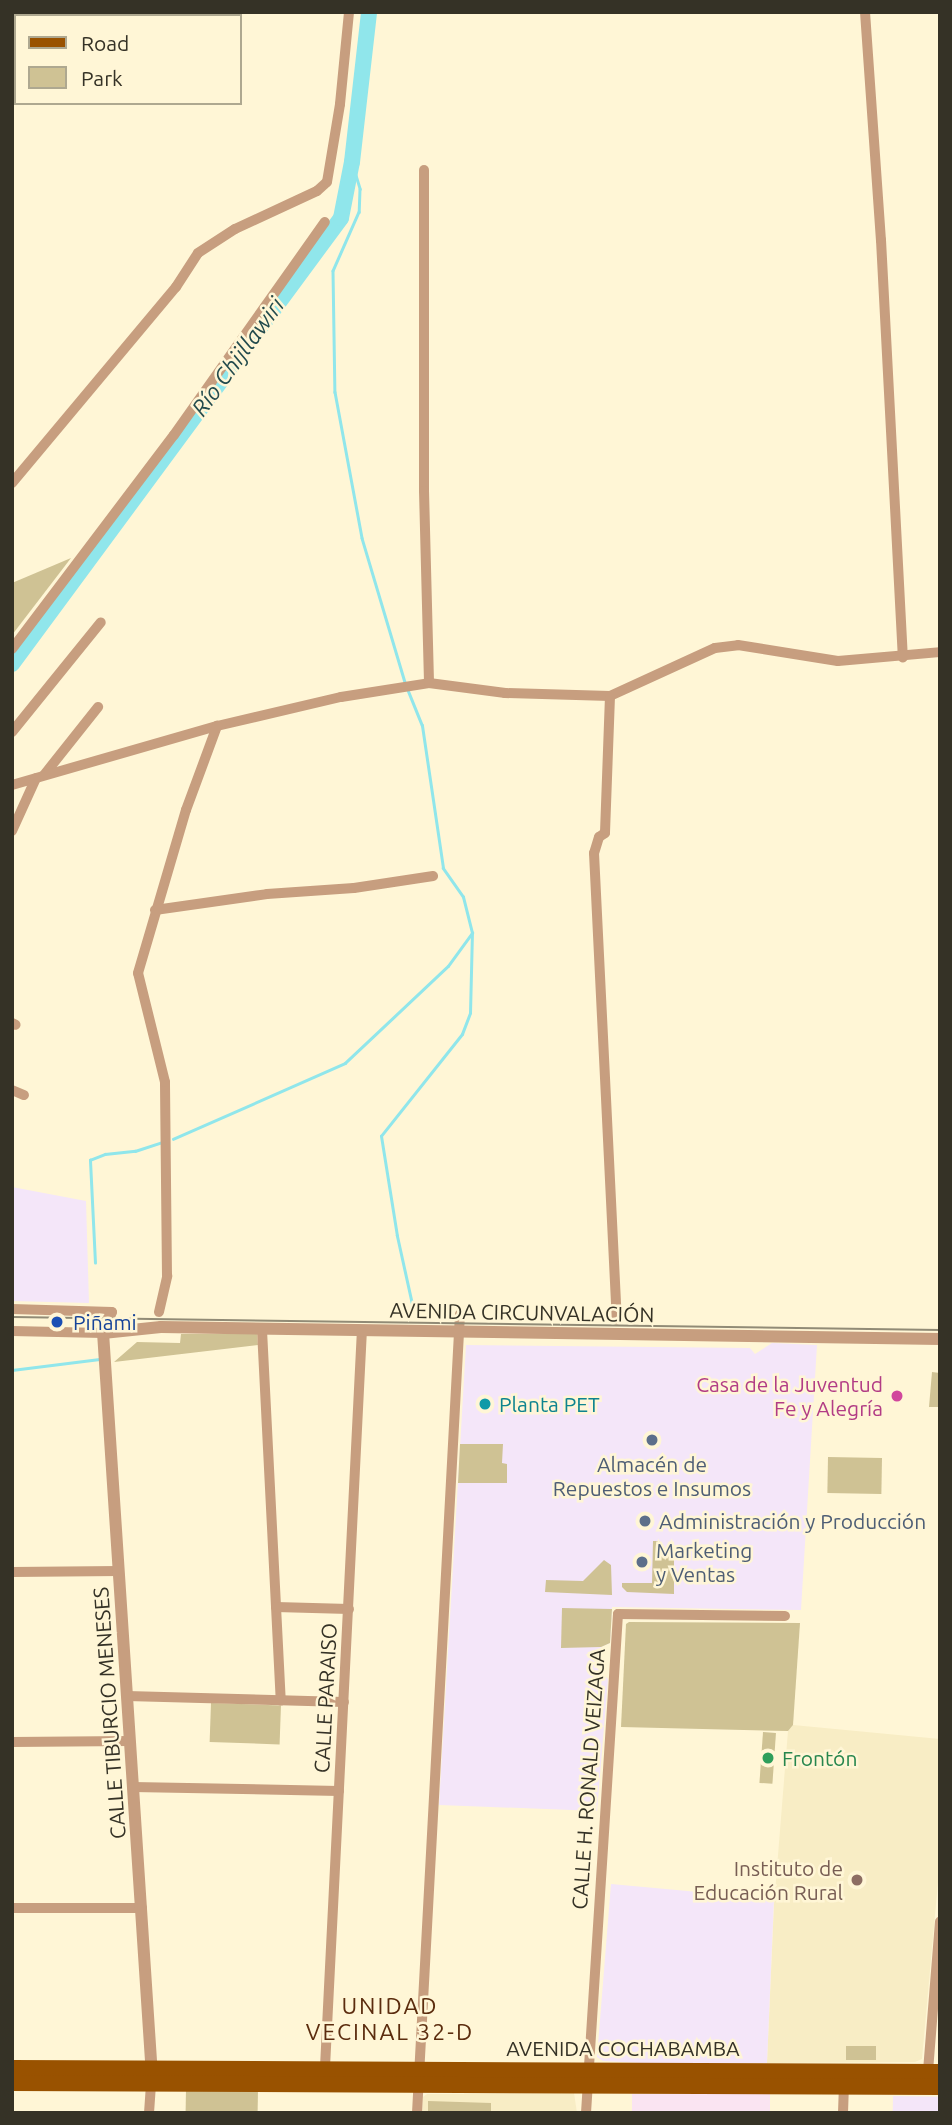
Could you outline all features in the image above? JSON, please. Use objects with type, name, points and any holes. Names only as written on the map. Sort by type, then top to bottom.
[{"type":"main road","name":"AVENIDA COCHABAMBA","points":[[12,2083],[325,2067],[420,2076]]},
{"type":"main road","name":"AVENIDA COCHABAMBA","points":[[12,2068],[152,2075],[844,2078],[934,2071]]},
{"type":"main road","name":"AVENIDA COCHABAMBA","points":[[844,2078],[940,2087]]},
{"type":"street","points":[[12,483],[176,288],[198,253],[235,229],[317,191],[327,182],[340,104],[349,12]]},
{"type":"street","points":[[865,12],[881,240],[903,657]]},
{"type":"street","points":[[424,170],[424,491],[429,683]]},
{"type":"street","points":[[12,649],[190,414],[326,222]]},
{"type":"street","points":[[12,732],[101,622]]},
{"type":"street","points":[[12,785],[217,726],[341,697],[429,683],[505,692],[610,695],[715,648],[738,645],[838,661],[940,652]]},
{"type":"street","points":[[610,695],[605,833],[599,837],[594,853],[617,1319]]},
{"type":"street","points":[[12,831],[40,777],[98,707]]},
{"type":"street","points":[[159,1312],[167,1276],[165,1082],[138,972],[155,910],[217,726]]},
{"type":"street","points":[[155,910],[267,894],[355,888],[433,876]]},
{"type":"street","points":[[12,1090],[24,1095]]},
{"type":"street","name":"CALLE TIBURCIO MENESES","points":[[12,1309],[113,1312],[103,1333],[152,2075],[149,2113]]},
{"type":"street","points":[[417,2113],[460,1314]]},
{"type":"street","name":"AVENIDA CIRCUNVALACIÓN","points":[[103,1333],[161,1326],[262,1330],[460,1330],[940,1339]]},
{"type":"street","points":[[262,1330],[281,1701]]},
{"type":"street","name":"CALLE PARAISO","points":[[325,2067],[362,1330]]},
{"type":"street","points":[[12,1331],[103,1333]]},
{"type":"street","points":[[12,1572],[119,1570]]},
{"type":"street","points":[[276,1607],[349,1609]]},
{"type":"street","name":"CALLE H. RONALD VEIZAGA","points":[[586,2113],[618,1614],[785,1616]]},
{"type":"street","points":[[127,1696],[344,1702]]},
{"type":"street","points":[[12,1742],[130,1741]]},
{"type":"street","points":[[133,1787],[339,1791]]},
{"type":"street","points":[[12,1908],[142,1908]]},
{"type":"street","points":[[934,2071],[940,1921]]},
{"type":"street","points":[[843,2113],[844,2078]]},
{"type":"shaded area","points":[[12,1187],[86,1201],[89,1303],[12,1301]]},
{"type":"shaded area","points":[[772,1343],[817,1345],[801,1610],[612,1607],[610,1643],[601,1647],[600,1661],[595,1666],[608,1679],[597,1811],[439,1805],[466,1345],[750,1348],[755,1354]]},
{"type":"shaded area","name":"Instituto de Educación Rural","points":[[793,1725],[940,1739],[940,1860],[922,2059],[915,2062],[767,2063],[774,1905],[788,1731]]},
{"type":"shaded area","points":[[611,1884],[774,1899],[767,2063],[660,2064],[603,2061],[597,2057]]},
{"type":"shaded area","points":[[574,2093],[577,2113],[422,2113],[423,2097],[427,2094]]},
{"type":"shaded area","points":[[632,2094],[770,2094],[770,2113],[632,2113]]},
{"type":"shaded area","points":[[893,2096],[940,2097],[940,2113],[893,2113]]},
{"type":"green space","points":[[71,558],[12,635],[12,583]]},
{"type":"green space","points":[[181,1334],[257,1334],[258,1345],[114,1362],[137,1342],[180,1343]]},
{"type":"green space","points":[[932,1372],[940,1373],[940,1407],[929,1407]]},
{"type":"green space","points":[[460,1444],[503,1444],[502,1463],[507,1464],[507,1483],[458,1483]]},
{"type":"green space","points":[[828,1457],[882,1458],[881,1494],[827,1493]]},
{"type":"green space","points":[[653,1541],[660,1541],[661,1553],[674,1553],[674,1594],[627,1592],[622,1583],[652,1583]]},
{"type":"green space","points":[[604,1560],[611,1565],[612,1595],[545,1592],[546,1580],[583,1581]]},
{"type":"green space","points":[[562,1608],[612,1609],[610,1643],[601,1647],[561,1648]]},
{"type":"green space","points":[[800,1623],[793,1725],[788,1731],[621,1727],[626,1624]]},
{"type":"green space","points":[[211,1703],[281,1705],[280,1744],[210,1742]]},
{"type":"green space","name":"Frontón","points":[[763,1732],[776,1733],[772,1784],[759,1783]]},
{"type":"green space","points":[[846,2046],[876,2046],[876,2060],[846,2060]]},
{"type":"green space","points":[[186,2089],[258,2090],[258,2113],[186,2113]]},
{"type":"green space","points":[[428,2101],[491,2103],[491,2113],[428,2113]]},
{"type":"waterway","name":"Río Chijllawiri","points":[[12,664],[341,218],[352,162],[369,12]]},
{"type":"waterway","points":[[352,162],[360,189],[359,212],[333,271],[335,392],[362,538],[405,682]]},
{"type":"waterway","points":[[173,1139],[345,1063],[448,966],[472,933],[463,897],[443,868],[422,726],[407,689]]},
{"type":"waterway","points":[[413,1309],[397,1236],[381,1136],[462,1034],[470,1013],[472,933]]},
{"type":"waterway","points":[[95,1263],[90,1160],[105,1154],[135,1151],[162,1142]]},
{"type":"waterway","points":[[12,1370],[99,1359]]},
{"type":"tram line","points":[[12,1317],[940,1330]]},
{"type":"place","name":"Piñami","points":[[57,1322]]},
{"type":"place","name":"Casa de la Juventud Fe y Alegría","points":[[897,1396]]},
{"type":"place","name":"Planta PET","points":[[485,1404]]},
{"type":"place","name":"Almacén de Repuestos e Insumos","points":[[652,1440]]},
{"type":"place","name":"Administración y Producción","points":[[645,1521]]},
{"type":"place","name":"Marketing y Ventas","points":[[642,1562]]},
{"type":"place","name":"Frontón","points":[[768,1758]]},
{"type":"place","name":"Instituto de Educación Rural","points":[[857,1880]]},
{"type":"district","name":"UNIDAD VECINAL 32-D","points":[[390,2019]]}]
